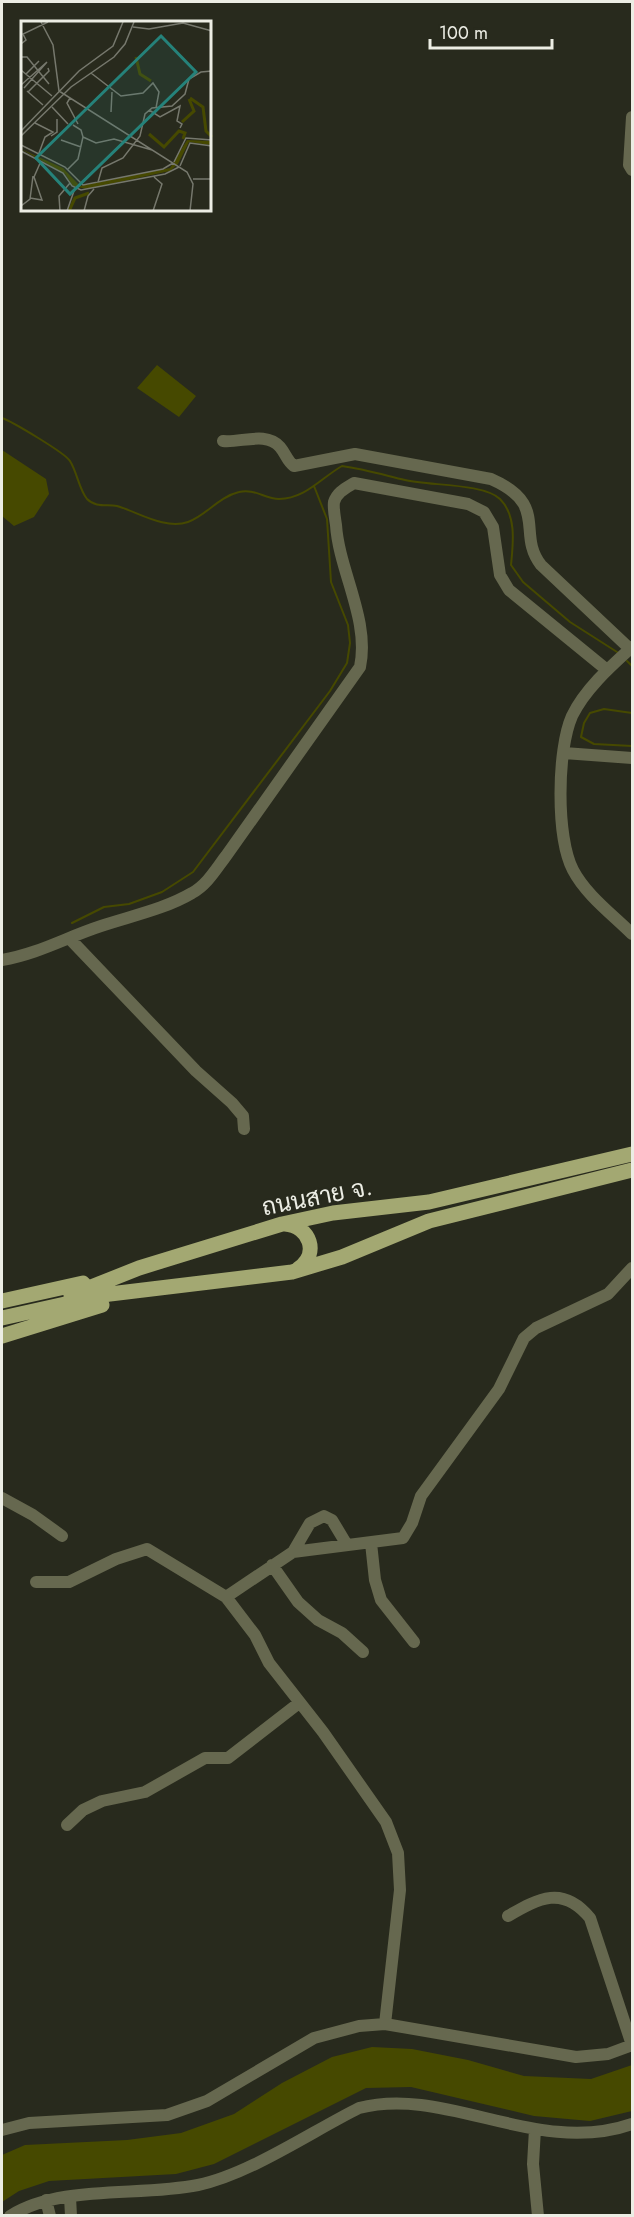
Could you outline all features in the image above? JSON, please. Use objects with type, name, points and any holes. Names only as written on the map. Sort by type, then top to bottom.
[{"type":"main road","name":"ถนนสาย จ.","points":[[2,1318],[139,1268],[282,1224],[333,1214],[429,1202],[633,1154]]},
{"type":"main road","name":"ถนนสาย จ.","points":[[17,1313],[110,1294],[292,1272],[342,1257],[429,1221],[633,1170]]},
{"type":"main road","points":[[282,1224],[301,1228],[310,1241],[309,1256],[305,1263],[292,1272]]},
{"type":"main road","points":[[2,1301],[139,1268]]},
{"type":"main road","points":[[2,1336],[147,1290]]},
{"type":"street","points":[[633,117],[629,165],[633,170]]},
{"type":"street","points":[[224,441],[236,443],[258,438],[271,440],[280,446],[289,462],[294,466],[355,454],[491,478],[504,484],[522,501],[528,511],[534,552],[541,565],[631,648],[607,670],[573,715],[564,753],[562,826],[570,863],[580,882],[633,934]]},
{"type":"street","points":[[2,960],[26,956],[177,900],[194,893],[209,879],[360,667],[363,653],[361,633],[337,542],[334,503],[340,492],[354,483],[468,504],[484,512],[493,527],[500,575],[509,590],[607,670]]},
{"type":"street","points":[[564,753],[633,758]]},
{"type":"street","points":[[70,939],[196,1071],[232,1103],[243,1116],[244,1129]]},
{"type":"street","points":[[292,1552],[395,1540],[406,1534],[422,1496],[499,1389],[528,1334],[608,1293],[633,1268]]},
{"type":"street","points":[[2,1498],[62,1536]]},
{"type":"street","points":[[226,1597],[292,1552],[310,1523],[324,1516],[332,1520],[347,1545]]},
{"type":"street","points":[[371,1543],[375,1580],[381,1600],[414,1642]]},
{"type":"street","points":[[36,1582],[69,1582],[124,1556],[147,1549],[226,1597],[299,1703],[386,1822],[398,1853],[400,1890],[386,2024]]},
{"type":"street","points":[[272,1565],[298,1602],[318,1620],[342,1633],[363,1652]]},
{"type":"street","points":[[67,1825],[84,1810],[102,1801],[144,1792],[205,1758],[228,1758],[299,1703]]},
{"type":"street","points":[[2,2130],[29,2123],[167,2115],[207,2101],[314,2038],[359,2025],[386,2024],[576,2057],[608,2054],[632,2045],[590,1918],[584,1911],[572,1903],[551,1896],[540,1898],[508,1916]]},
{"type":"street","points":[[10,2216],[26,2206],[46,2200],[160,2191],[200,2185],[231,2175],[359,2108],[382,2102],[428,2107],[535,2129],[572,2133],[632,2126]]},
{"type":"street","points":[[535,2129],[533,2164],[538,2216]]},
{"type":"street","points":[[70,2197],[71,2216]]},
{"type":"street","points":[[46,2200],[50,2216]]},
{"type":"shaded area","points":[[157,365],[196,396],[179,417],[137,388]]},
{"type":"shaded area","points":[[2,450],[46,479],[49,494],[34,517],[14,526],[2,516]]},
{"type":"shaded area","points":[[372,2047],[412,2049],[468,2060],[524,2076],[591,2079],[632,2065],[632,2111],[590,2121],[534,2116],[411,2087],[366,2088],[214,2164],[176,2174],[49,2181],[19,2191],[2,2202],[2,2155],[25,2145],[127,2140],[181,2133],[234,2114],[282,2083],[332,2057]]},
{"type":"waterway","points":[[2,418],[17,425],[66,457],[72,465],[84,495],[90,502],[117,506],[170,524],[195,519],[225,498],[239,492],[250,491],[279,499],[297,496],[342,466],[415,482],[469,488],[492,494],[500,499],[509,514],[513,530],[511,565],[523,582],[570,622],[617,652]]},
{"type":"waterway","points":[[72,923],[104,907],[129,904],[162,892],[193,872],[330,691],[347,663],[350,643],[348,625],[331,582],[327,519],[314,486]]},
{"type":"waterway","points":[[627,661],[632,666]]},
{"type":"waterway","points":[[632,713],[604,709],[590,713],[584,723],[581,737],[594,744],[632,746]]}]
